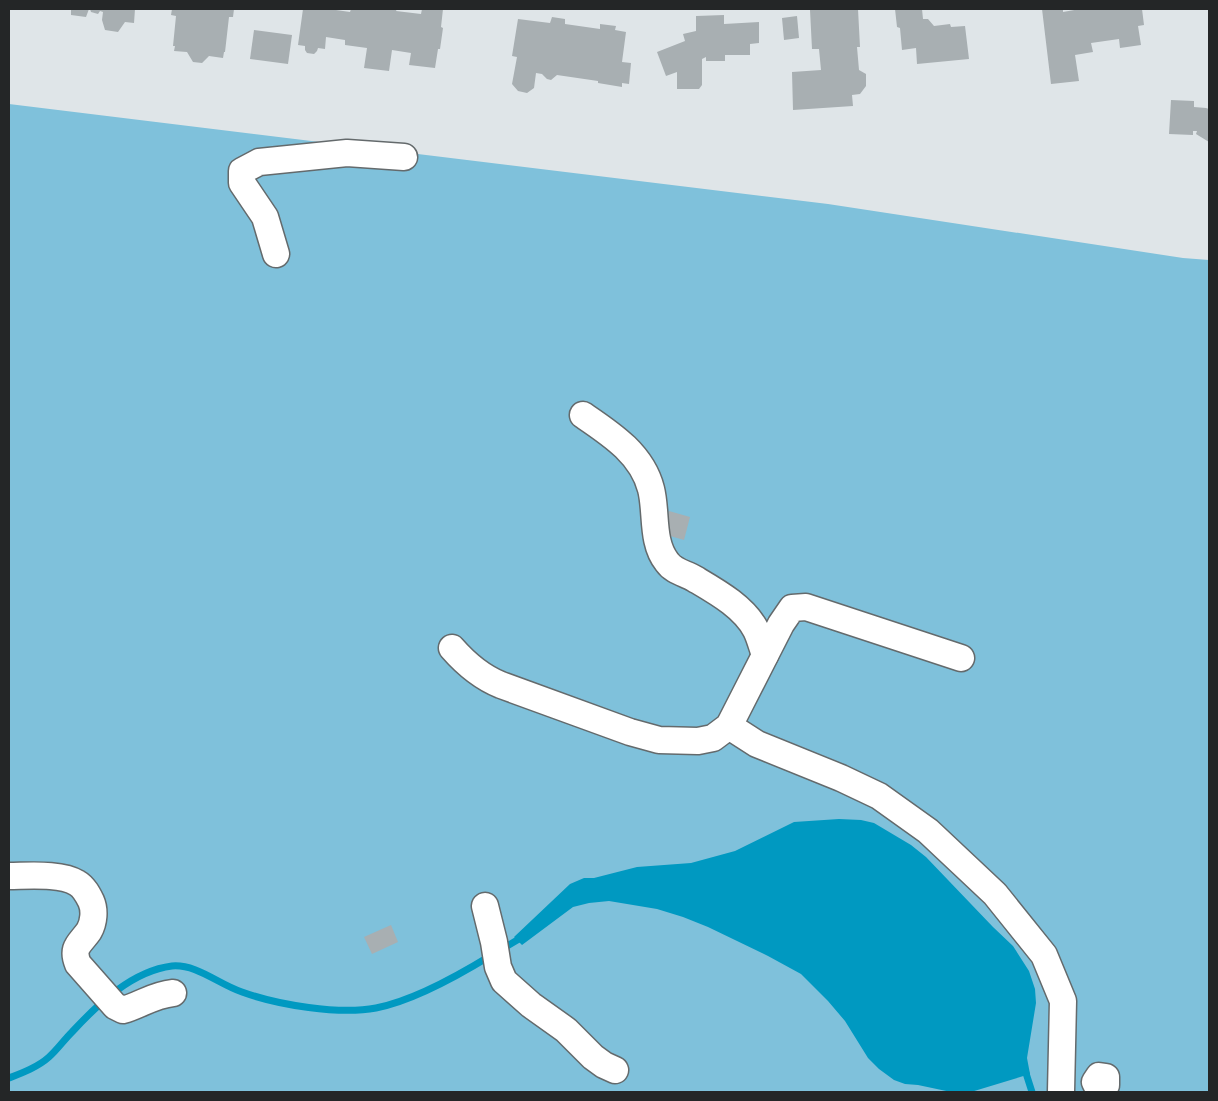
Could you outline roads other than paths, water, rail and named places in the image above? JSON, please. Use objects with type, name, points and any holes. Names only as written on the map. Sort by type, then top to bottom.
[{"type":"lane","points":[[276,254],[265,217],[242,183],[242,171],[259,162],[347,153],[404,157]]},
{"type":"lane","points":[[584,415],[619,440],[642,466],[651,489],[654,523],[660,551],[665,560],[672,569],[718,592],[739,609],[755,628],[765,655]]},
{"type":"lane","points":[[452,648],[488,680],[630,732],[659,740],[698,741],[713,738],[729,726],[781,624],[792,608],[806,607],[961,658]]},
{"type":"lane","points":[[729,726],[757,744],[841,778],[879,796],[928,831],[995,894],[1044,955],[1063,1001],[1058,1086]]},
{"type":"lane","points":[[9,876],[67,879],[78,883],[88,894],[93,905],[93,919],[90,930],[77,945],[74,956],[78,964],[108,997],[123,1010],[134,1007],[160,994],[172,994]]},
{"type":"lane","points":[[485,906],[504,981],[530,1005],[566,1030],[593,1057],[615,1070]]},
{"type":"waterway","points":[[502,949],[524,936]]},
{"type":"waterway","points":[[9,1078],[45,1061],[82,1021],[117,990],[143,974],[157,969],[172,966],[190,968],[233,989],[290,1005],[309,1008],[361,1010],[390,1005],[405,1000],[450,979],[490,956]]},
{"type":"waterway","points":[[1024,1067],[1032,1092]]}]
